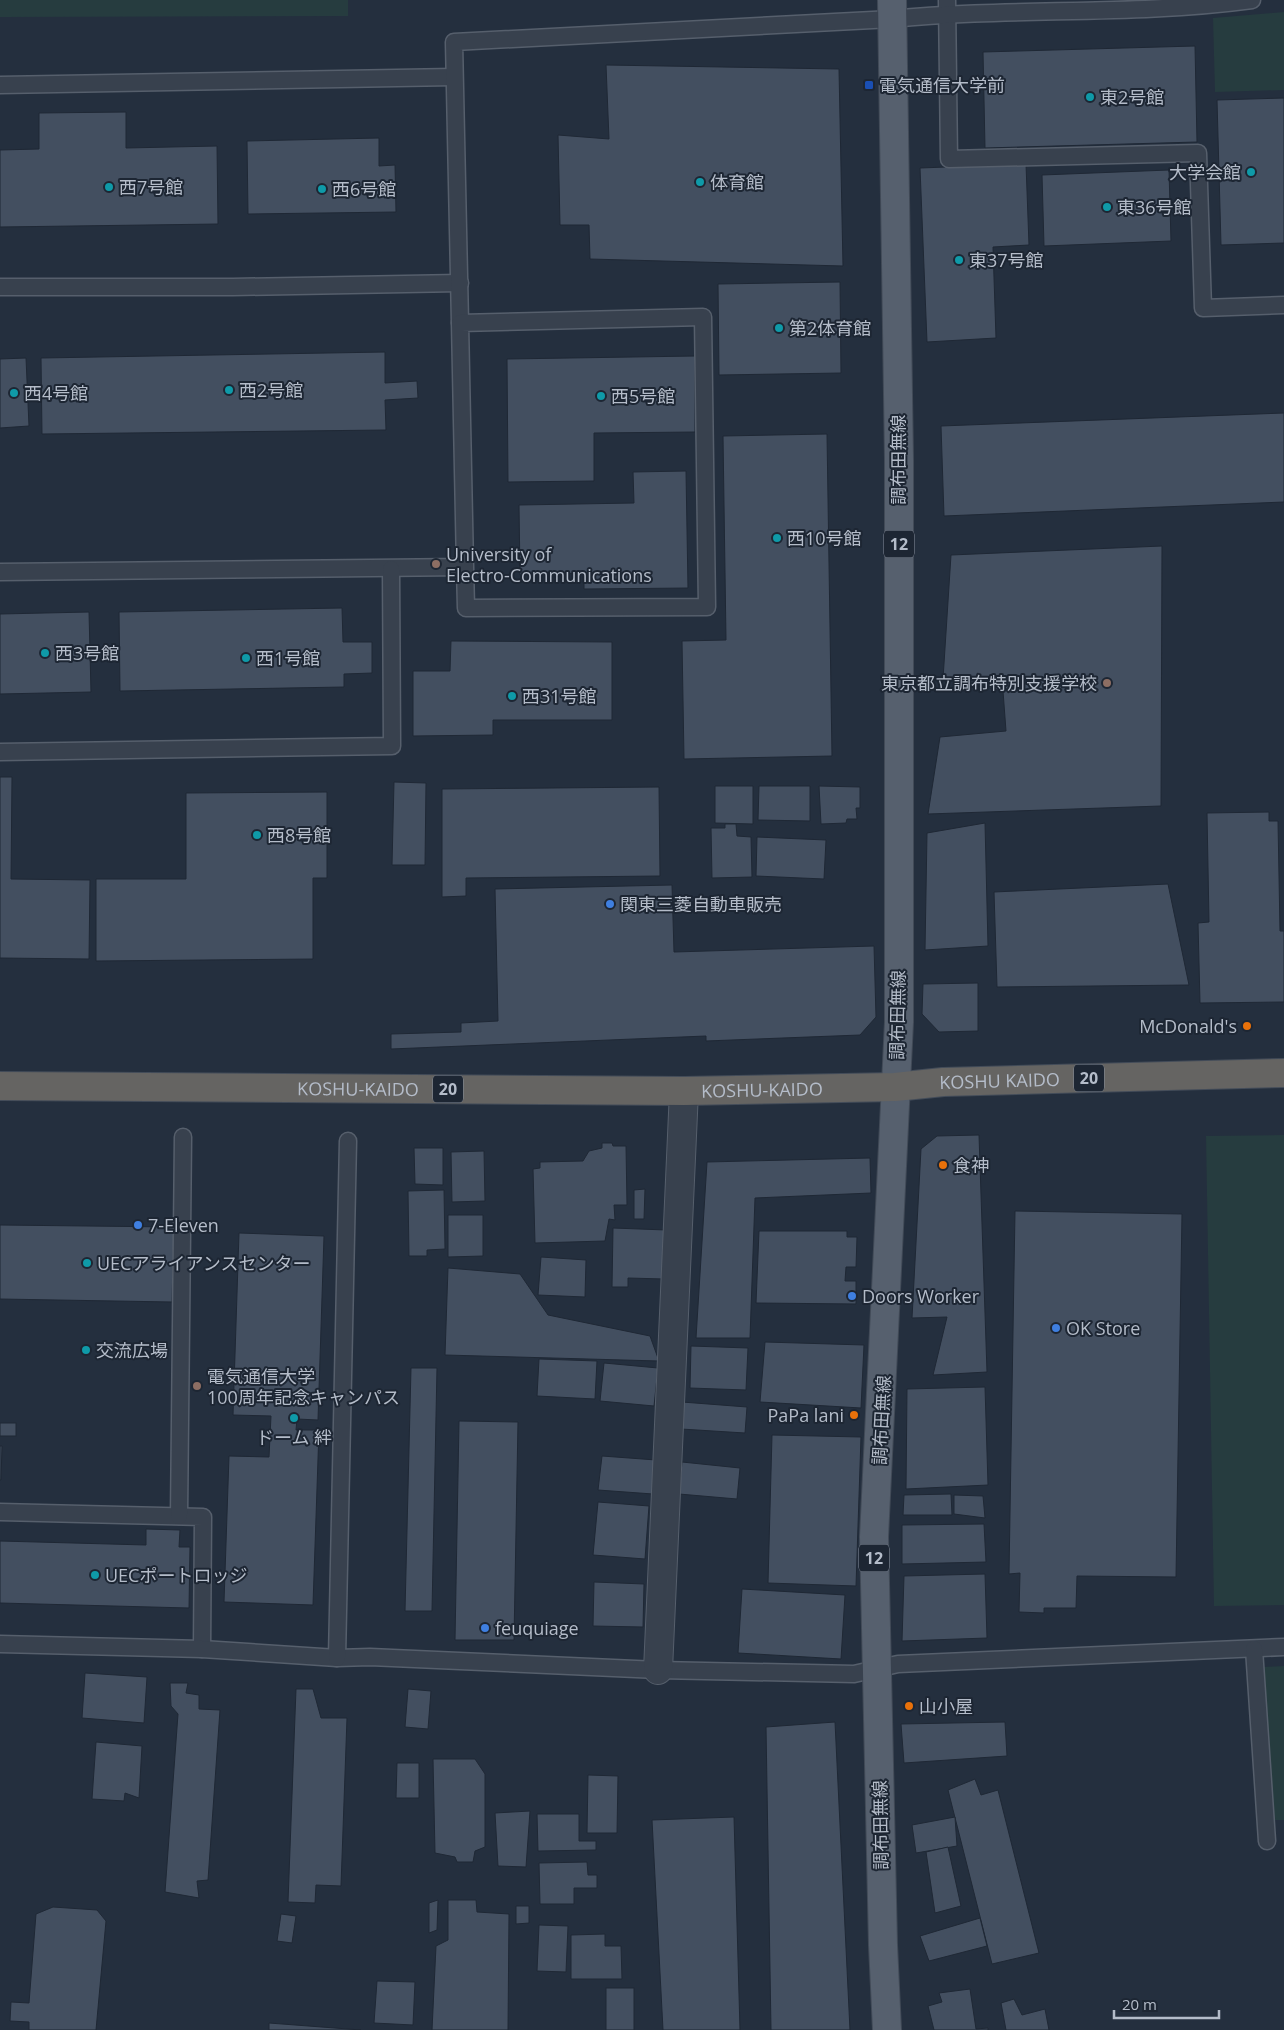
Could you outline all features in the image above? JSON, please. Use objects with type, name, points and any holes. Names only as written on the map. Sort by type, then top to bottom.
[{"type":"highway","name":"KOSHU KAIDO","points":[[895,1087],[942,1082],[1284,1073]]},
{"type":"highway","name":"KOSHU-KAIDO","points":[[0,1086],[684,1091],[895,1087]]},
{"type":"main road","name":"調布田無線","points":[[888,2030],[883,1945],[874,1536],[883,1385],[898,1022],[899,460],[892,10]]},
{"type":"street","points":[[658,1670],[684,1091]]},
{"type":"lane","points":[[460,323],[703,317],[707,607],[466,608],[454,42],[947,7],[1202,7],[1252,0]]},
{"type":"lane","points":[[947,7],[949,159],[1198,153],[1202,308],[1284,305]]},
{"type":"lane","points":[[0,85],[454,77]]},
{"type":"lane","points":[[0,287],[233,287],[460,283]]},
{"type":"lane","points":[[0,572],[465,567]]},
{"type":"lane","points":[[0,752],[392,746],[391,569]]},
{"type":"lane","points":[[179,1516],[183,1137]]},
{"type":"lane","points":[[337,1658],[348,1141]]},
{"type":"lane","points":[[0,1512],[203,1517],[202,1649]]},
{"type":"lane","points":[[0,1644],[202,1649],[337,1658],[370,1657],[658,1670],[854,1674],[898,1664],[1284,1647]]},
{"type":"lane","points":[[1254,1649],[1267,1841]]},
{"type":"green space","points":[[0,0],[348,0],[348,16],[0,17]]},
{"type":"green space","points":[[1284,12],[1284,90],[1215,92],[1213,18]]},
{"type":"green space","points":[[1284,1135],[1284,1605],[1214,1606],[1206,1136]]},
{"type":"green space","points":[[1284,1666],[1284,1820],[1270,1820],[1264,1667]]},
{"type":"building","name":"東2号館","points":[[1195,46],[1197,142],[985,148],[983,52]]},
{"type":"building","name":"体育館","points":[[606,65],[839,69],[843,266],[590,259],[589,225],[560,225],[558,135],[609,139]]},
{"type":"building","name":"大学会館","points":[[1284,98],[1284,243],[1221,245],[1217,100]]},
{"type":"building","name":"西7号館","points":[[126,112],[126,148],[217,146],[218,224],[0,227],[0,150],[39,149],[39,113]]},
{"type":"building","name":"西6号館","points":[[379,138],[379,166],[395,165],[396,212],[248,214],[247,141]]},
{"type":"building","name":"東37号館","points":[[1026,164],[1029,245],[993,247],[996,338],[927,342],[920,168]]},
{"type":"building","name":"東36号館","points":[[1169,170],[1171,241],[1044,246],[1042,175]]},
{"type":"building","name":"第2体育館","points":[[840,282],[841,373],[719,375],[718,284]]},
{"type":"building","name":"西2号館","points":[[385,352],[385,383],[417,381],[418,398],[385,400],[386,430],[42,434],[41,358]]},
{"type":"building","name":"西5号館","points":[[695,356],[695,432],[594,433],[594,481],[508,482],[507,359]]},
{"type":"building","name":"西4号館","points":[[26,358],[29,426],[0,428],[0,359]]},
{"type":"building","points":[[1284,413],[1284,502],[944,516],[941,426]]},
{"type":"building","name":"西10号館","points":[[827,434],[832,756],[684,759],[682,641],[726,640],[723,436]]},
{"type":"building","points":[[686,471],[688,588],[584,589],[584,573],[520,575],[519,505],[634,503],[633,472]]},
{"type":"building","points":[[1162,546],[1161,806],[928,814],[940,737],[1006,731],[1003,691],[943,679],[951,555]]},
{"type":"building","name":"西1号館","points":[[342,608],[343,642],[372,642],[372,673],[344,674],[344,687],[120,691],[119,612]]},
{"type":"building","name":"西3号館","points":[[89,612],[91,692],[0,694],[0,614]]},
{"type":"building","name":"西31号館","points":[[451,641],[612,642],[612,720],[493,720],[493,735],[413,736],[413,671],[450,671]]},
{"type":"building","points":[[0,777],[12,777],[11,879],[90,880],[89,959],[0,958]]},
{"type":"building","points":[[394,782],[426,783],[425,865],[392,865]]},
{"type":"building","points":[[715,786],[753,786],[753,824],[715,823]]},
{"type":"building","points":[[759,786],[810,786],[810,821],[758,820]]},
{"type":"building","points":[[819,786],[860,787],[860,808],[856,808],[857,819],[847,819],[846,823],[821,824]]},
{"type":"building","points":[[659,787],[660,876],[466,878],[466,896],[442,897],[442,789]]},
{"type":"building","name":"西8号館","points":[[327,792],[327,878],[313,878],[313,959],[96,961],[96,879],[186,879],[186,793]]},
{"type":"building","points":[[1269,812],[1269,821],[1278,821],[1280,931],[1284,931],[1284,1002],[1200,1003],[1198,923],[1209,922],[1207,813]]},
{"type":"building","points":[[985,823],[988,946],[925,950],[927,833]]},
{"type":"building","points":[[725,824],[736,824],[737,836],[751,837],[752,877],[712,878],[711,828],[725,828]]},
{"type":"building","points":[[757,837],[826,840],[824,879],[756,876]]},
{"type":"building","points":[[1168,884],[1189,985],[997,987],[994,892]]},
{"type":"building","points":[[672,885],[674,952],[874,946],[876,1017],[860,1035],[706,1041],[706,1036],[391,1049],[391,1034],[461,1032],[461,1023],[498,1021],[495,889]]},
{"type":"building","points":[[978,983],[978,1031],[939,1032],[922,1014],[923,984]]},
{"type":"building","points":[[979,1135],[987,1372],[933,1375],[947,1317],[912,1318],[921,1149],[937,1136]]},
{"type":"building","points":[[602,1143],[612,1143],[613,1146],[626,1146],[627,1205],[614,1205],[615,1220],[609,1219],[605,1241],[535,1243],[533,1169],[540,1168],[540,1162],[583,1161],[589,1151],[602,1148]]},
{"type":"building","points":[[414,1148],[443,1148],[443,1185],[415,1184]]},
{"type":"building","points":[[484,1151],[485,1201],[452,1202],[451,1152]]},
{"type":"building","points":[[870,1158],[871,1193],[755,1198],[750,1338],[696,1338],[707,1162]]},
{"type":"building","points":[[645,1189],[644,1219],[634,1219],[634,1190]]},
{"type":"building","points":[[444,1190],[445,1249],[427,1250],[427,1256],[409,1256],[408,1191]]},
{"type":"building","points":[[1015,1211],[1182,1214],[1176,1577],[1077,1576],[1076,1608],[1044,1608],[1044,1613],[1019,1612],[1020,1573],[1009,1574]]},
{"type":"building","points":[[448,1215],[483,1215],[483,1256],[448,1257]]},
{"type":"building","name":"UECアライアンスセンター","points":[[0,1225],[174,1227],[172,1302],[0,1299]]},
{"type":"building","points":[[613,1228],[666,1230],[664,1279],[628,1278],[628,1287],[612,1287]]},
{"type":"building","points":[[759,1231],[847,1231],[847,1237],[857,1237],[856,1267],[846,1267],[845,1281],[856,1281],[856,1304],[756,1303]]},
{"type":"building","name":"ドーム 絆","points":[[239,1233],[324,1236],[318,1420],[297,1419],[296,1430],[319,1430],[313,1605],[224,1602],[229,1456],[269,1457],[271,1416],[233,1415]]},
{"type":"building","points":[[541,1257],[586,1260],[585,1297],[538,1295]]},
{"type":"building","points":[[448,1268],[520,1274],[548,1315],[650,1336],[659,1361],[445,1355]]},
{"type":"building","points":[[765,1342],[864,1345],[861,1408],[760,1402]]},
{"type":"building","points":[[691,1346],[748,1348],[746,1390],[690,1388]]},
{"type":"building","points":[[539,1359],[597,1361],[595,1399],[537,1396]]},
{"type":"building","points":[[604,1363],[658,1368],[654,1406],[600,1401]]},
{"type":"building","points":[[411,1368],[437,1368],[432,1611],[405,1611]]},
{"type":"building","points":[[985,1387],[988,1485],[906,1489],[907,1389]]},
{"type":"building","points":[[682,1402],[747,1407],[745,1433],[681,1429]]},
{"type":"building","points":[[459,1421],[518,1422],[514,1640],[455,1640]]},
{"type":"building","points":[[0,1423],[16,1423],[16,1436],[0,1436]]},
{"type":"building","points":[[772,1435],[861,1437],[856,1586],[768,1583]]},
{"type":"building","points":[[0,1446],[2,1446],[1,1480],[0,1480]]},
{"type":"building","points":[[602,1456],[656,1460],[653,1494],[598,1490]]},
{"type":"building","points":[[682,1462],[740,1468],[737,1499],[679,1494]]},
{"type":"building","points":[[951,1494],[952,1515],[903,1515],[904,1495]]},
{"type":"building","points":[[954,1495],[983,1496],[985,1518],[954,1514]]},
{"type":"building","points":[[598,1502],[649,1506],[645,1559],[593,1555]]},
{"type":"building","points":[[984,1524],[986,1562],[902,1564],[902,1525]]},
{"type":"building","name":"UECポートロッジ","points":[[146,1529],[180,1530],[179,1547],[190,1547],[189,1608],[0,1603],[0,1541],[146,1545]]},
{"type":"building","points":[[985,1574],[987,1638],[902,1641],[904,1576]]},
{"type":"building","points":[[594,1582],[644,1584],[643,1627],[593,1626]]},
{"type":"building","points":[[742,1589],[845,1595],[841,1659],[738,1653]]},
{"type":"building","points":[[85,1673],[147,1677],[144,1723],[82,1718]]},
{"type":"building","points":[[170,1683],[188,1683],[186,1693],[199,1695],[199,1709],[220,1710],[208,1880],[197,1881],[199,1898],[165,1892],[178,1714],[171,1706]]},
{"type":"building","points":[[296,1689],[313,1689],[321,1718],[347,1718],[341,1886],[316,1885],[315,1903],[288,1902]]},
{"type":"building","points":[[408,1689],[431,1691],[428,1729],[405,1727]]},
{"type":"building","points":[[835,1722],[850,2030],[771,2030],[766,1727]]},
{"type":"building","points":[[1005,1722],[1007,1756],[904,1763],[901,1724]]},
{"type":"building","points":[[96,1742],[142,1746],[139,1798],[125,1793],[124,1801],[92,1799]]},
{"type":"building","points":[[433,1759],[475,1759],[485,1774],[485,1847],[475,1851],[473,1862],[457,1862],[455,1857],[435,1853]]},
{"type":"building","points":[[397,1763],[419,1763],[419,1798],[396,1798]]},
{"type":"building","points":[[588,1775],[618,1776],[617,1833],[587,1833]]},
{"type":"building","points":[[975,1779],[981,1795],[998,1790],[1039,1953],[992,1964],[948,1790]]},
{"type":"building","points":[[530,1811],[526,1867],[498,1866],[495,1813]]},
{"type":"building","points":[[537,1814],[579,1814],[579,1841],[596,1841],[596,1850],[538,1851]]},
{"type":"building","points":[[734,1817],[740,2030],[663,2030],[652,1820]]},
{"type":"building","points":[[955,1817],[957,1846],[916,1853],[912,1825]]},
{"type":"building","points":[[948,1847],[961,1906],[935,1913],[926,1852]]},
{"type":"building","points":[[587,1862],[588,1875],[597,1875],[597,1888],[574,1888],[574,1904],[540,1904],[539,1863]]},
{"type":"building","points":[[438,1900],[437,1930],[429,1933],[429,1903]]},
{"type":"building","points":[[448,1900],[476,1900],[477,1912],[509,1914],[508,2030],[432,2030],[436,1946],[448,1940]]},
{"type":"building","points":[[516,1906],[529,1906],[529,1923],[516,1924]]},
{"type":"building","points":[[53,1907],[97,1910],[106,1921],[96,2030],[29,2030],[29,2022],[10,2021],[11,2002],[29,2003],[36,1914]]},
{"type":"building","points":[[281,1914],[296,1916],[292,1943],[277,1941]]},
{"type":"building","points":[[980,1918],[987,1946],[929,1961],[920,1936]]},
{"type":"building","points":[[539,1925],[568,1926],[566,1972],[537,1971]]},
{"type":"building","points":[[605,1934],[605,1946],[621,1946],[622,1979],[571,1979],[571,1935]]},
{"type":"building","points":[[377,1981],[415,1982],[413,2025],[374,2023]]},
{"type":"building","points":[[606,1988],[634,1988],[634,2030],[606,2030]]},
{"type":"building","points":[[970,1989],[976,2029],[988,2028],[988,2030],[934,2030],[928,2006],[942,2002],[939,1993]]},
{"type":"building","points":[[1014,1999],[1022,2015],[1045,2009],[1049,2030],[1006,2030],[1001,2003]]},
{"type":"building","points":[[269,2023],[361,2030],[269,2030]]},
{"type":"place","name":"電気通信大学前","points":[[869,85]]},
{"type":"place","name":"東2号館","points":[[1090,97]]},
{"type":"place","name":"大学会館","points":[[1251,172]]},
{"type":"place","name":"体育館","points":[[700,182]]},
{"type":"place","name":"西7号館","points":[[109,187]]},
{"type":"place","name":"西6号館","points":[[322,189]]},
{"type":"place","name":"東36号館","points":[[1107,207]]},
{"type":"place","name":"東37号館","points":[[959,260]]},
{"type":"place","name":"第2体育館","points":[[779,328]]},
{"type":"place","name":"西2号館","points":[[229,390]]},
{"type":"place","name":"西4号館","points":[[14,393]]},
{"type":"place","name":"西5号館","points":[[601,396]]},
{"type":"place","name":"西10号館","points":[[777,538]]},
{"type":"place","name":"University of Electro-Communications","points":[[436,564]]},
{"type":"place","name":"西3号館","points":[[45,653]]},
{"type":"place","name":"西1号館","points":[[246,658]]},
{"type":"place","name":"東京都立調布特別支援学校","points":[[1107,683]]},
{"type":"place","name":"西31号館","points":[[512,696]]},
{"type":"place","name":"西8号館","points":[[257,835]]},
{"type":"place","name":"関東三菱自動車販売","points":[[610,904]]},
{"type":"place","name":"McDonald's","points":[[1247,1026]]},
{"type":"place","name":"食神","points":[[943,1165]]},
{"type":"place","name":"7-Eleven","points":[[138,1225]]},
{"type":"place","name":"UECアライアンスセンター","points":[[87,1263]]},
{"type":"place","name":"Doors Worker","points":[[852,1296]]},
{"type":"place","name":"OK Store","points":[[1056,1328]]},
{"type":"place","name":"交流広場","points":[[86,1350]]},
{"type":"place","name":"電気通信大学 100周年記念キャンパス","points":[[197,1386]]},
{"type":"place","name":"PaPa lani","points":[[854,1415]]},
{"type":"place","name":"ドーム 絆","points":[[294,1418]]},
{"type":"place","name":"UECポートロッジ","points":[[95,1575]]},
{"type":"place","name":"feuquiage","points":[[485,1628]]},
{"type":"place","name":"山小屋","points":[[909,1706]]}]
